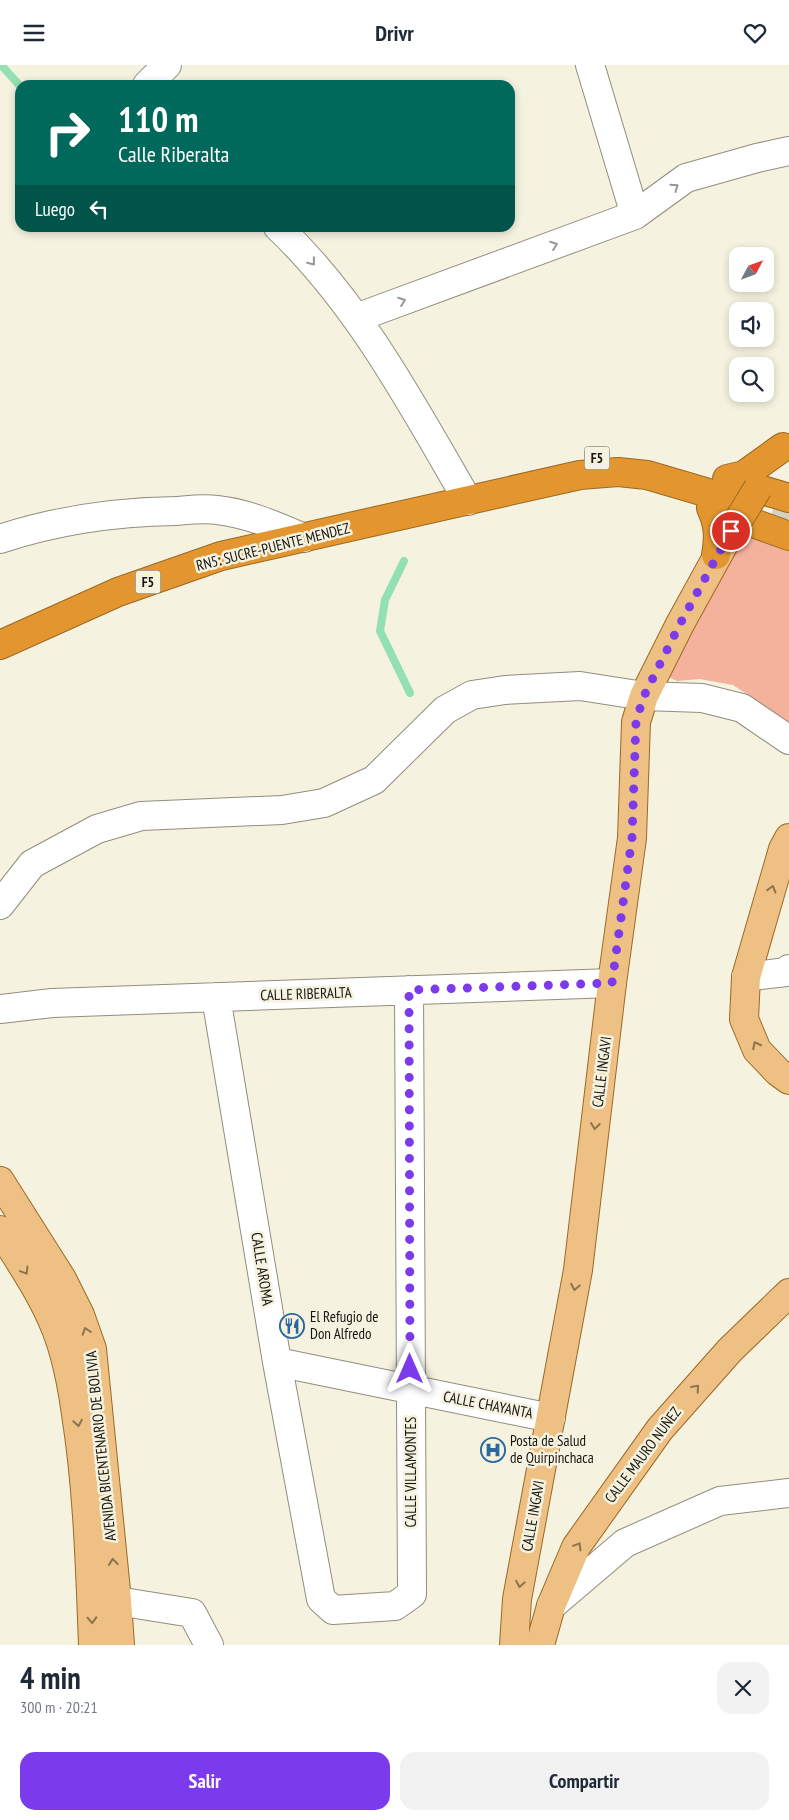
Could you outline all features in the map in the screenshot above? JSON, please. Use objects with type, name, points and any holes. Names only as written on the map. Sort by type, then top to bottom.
[{"type":"highway","points":[[727,501],[758,488],[786,442]]},
{"type":"highway","points":[[727,501],[744,475],[786,442]]},
{"type":"highway","name":"F5","points":[[470,501],[553,469],[580,461],[603,457],[661,461],[789,536]]},
{"type":"highway","points":[[758,488],[789,498]]},
{"type":"highway","name":"RN5: SUCRE-PUENTE MENDEZ","points":[[0,645],[118,592],[221,556],[470,501]]},
{"type":"main road","name":"CALLE INGAVI","points":[[514,1645],[517,1599],[578,1270],[612,983],[632,838],[636,721],[644,696],[716,555],[727,501]]},
{"type":"main road","points":[[789,838],[783,849],[746,977],[744,1019],[762,1055],[778,1072],[789,1080]]},
{"type":"main road","name":"AVENIDA BICENTENARIO DE BOLIVIA","points":[[0,1181],[62,1279],[80,1315],[92,1349],[118,1601],[120,1645]]},
{"type":"main road","name":"AVENIDA BICENTENARIO DE BOLIVIA","points":[[0,1230],[37,1291],[56,1329],[69,1366],[87,1502],[93,1645]]},
{"type":"main road","name":"CALLE MAURO NUÑEZ","points":[[540,1645],[550,1606],[576,1547],[660,1429],[730,1350],[789,1293]]},
{"type":"street","points":[[152,80],[166,65]]},
{"type":"street","points":[[590,65],[635,215]]},
{"type":"street","points":[[356,318],[635,215],[686,178],[789,151]]},
{"type":"street","points":[[283,232],[302,251],[356,318],[412,405],[470,501]]},
{"type":"street","points":[[0,539],[87,517],[142,511],[217,510],[266,522],[304,538]]},
{"type":"street","points":[[0,905],[32,864],[97,829],[141,816],[282,810],[324,803],[374,780],[444,710],[472,695],[505,689],[580,686],[644,696],[702,698],[742,708],[789,740]]},
{"type":"street","points":[[746,977],[786,972],[789,969]]},
{"type":"street","name":"CALLE RIBERALTA","points":[[0,1009],[52,1003],[612,983]]},
{"type":"street","name":"CALLE VILLAMONTES","points":[[409,990],[412,1594]]},
{"type":"street","name":"CALLE AROMA","points":[[216,997],[278,1362],[321,1599],[333,1610],[394,1606],[412,1594]]},
{"type":"street","name":"CALLE CHAYANTA","points":[[278,1362],[551,1418]]},
{"type":"street","points":[[550,1606],[625,1543],[720,1501],[789,1493]]},
{"type":"street","points":[[118,1601],[192,1613],[208,1645]]},
{"type":"shaded area","points":[[745,536],[789,551],[789,722],[733,685],[700,679],[677,681],[669,677],[667,670],[710,588]]},
{"type":"waterway","points":[[3,67],[15,80]]},
{"type":"waterway","points":[[404,561],[385,600],[380,631],[410,693]]},
{"type":"tunnel","points":[[732,500],[789,518]]},
{"type":"place","name":"El Refugio de Don Alfredo","points":[[292,1326]]},
{"type":"place","name":"Posta de Salud de Quirpinchaca","points":[[493,1450]]},
{"type":"route","points":[[410,1369],[409,990],[612,983],[632,838],[636,721],[644,696],[716,555],[731,531]]}]
